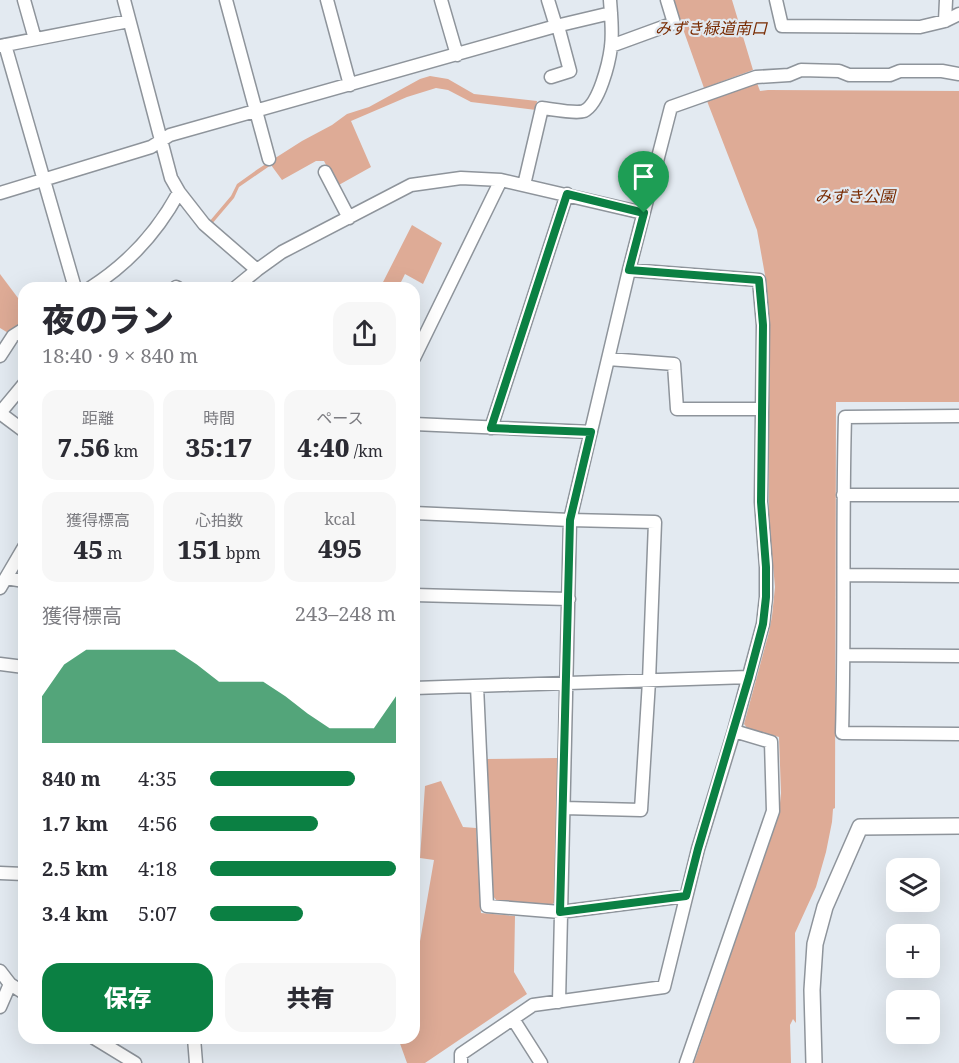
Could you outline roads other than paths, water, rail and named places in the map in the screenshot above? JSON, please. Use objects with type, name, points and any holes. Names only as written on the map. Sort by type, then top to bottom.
[{"type":"street","points":[[24,0],[35,39]]},
{"type":"street","points":[[124,0],[171,178],[204,224],[257,270]]},
{"type":"street","points":[[226,0],[269,159]]},
{"type":"street","points":[[327,0],[350,85]]},
{"type":"street","points":[[441,0],[457,55]]},
{"type":"street","points":[[548,0],[570,71],[551,77]]},
{"type":"street","points":[[524,185],[542,108],[582,112],[593,103],[601,87],[611,46],[610,0]]},
{"type":"street","points":[[611,46],[674,23],[667,0]]},
{"type":"street","points":[[776,0],[782,26],[920,27],[945,21],[959,14]]},
{"type":"street","points":[[945,21],[946,0]]},
{"type":"street","points":[[0,193],[151,147],[170,135],[557,26],[611,13]]},
{"type":"street","points":[[73,282],[2,45],[129,21]]},
{"type":"street","points":[[559,1002],[570,520],[629,270],[671,107],[756,77],[789,75],[801,70],[839,70],[849,75],[890,75],[900,71],[942,71],[959,75]]},
{"type":"street","points":[[324,172],[349,218]]},
{"type":"street","points":[[242,282],[282,252],[411,185],[461,178],[501,180],[644,213]]},
{"type":"street","points":[[420,346],[501,180]]},
{"type":"street","points":[[100,282],[131,256],[148,237],[179,192]]},
{"type":"street","points":[[491,428],[567,194]]},
{"type":"street","points":[[461,1063],[461,1054],[533,1005],[664,987],[698,849],[734,731],[763,624],[766,567],[761,502],[763,325],[759,280],[629,270]]},
{"type":"street","points":[[0,356],[18,333]]},
{"type":"street","points":[[608,359],[674,364],[677,409],[762,409]]},
{"type":"street","points":[[18,391],[0,413],[18,426]]},
{"type":"street","points":[[959,416],[845,417],[842,733],[959,734]]},
{"type":"street","points":[[420,424],[591,432]]},
{"type":"street","points":[[843,495],[959,495]]},
{"type":"street","points":[[420,513],[655,522],[641,810],[564,808]]},
{"type":"street","points":[[3,583],[18,557]]},
{"type":"street","points":[[844,575],[959,576]]},
{"type":"street","points":[[3,583],[18,582]]},
{"type":"street","points":[[420,596],[568,598]]},
{"type":"street","points":[[844,655],[959,656]]},
{"type":"street","points":[[0,664],[18,666]]},
{"type":"street","points":[[420,688],[749,677]]},
{"type":"street","points":[[477,686],[487,906],[560,912],[686,896]]},
{"type":"street","points":[[686,1063],[773,811],[771,742],[734,731]]},
{"type":"street","points":[[814,1063],[812,990],[815,944],[825,907],[860,827],[959,826]]},
{"type":"street","points":[[0,873],[18,874]]},
{"type":"street","points":[[0,971],[10,984],[18,989]]},
{"type":"street","points":[[0,1007],[10,984]]},
{"type":"street","points":[[513,1019],[542,1063]]},
{"type":"street","points":[[104,1044],[135,1063]]},
{"type":"street","points":[[194,1044],[196,1063]]},
{"type":"park label","name":"みずき緑道南口","points":[[711,28]]},
{"type":"park label","name":"みずき公園","points":[[855,196]]}]
